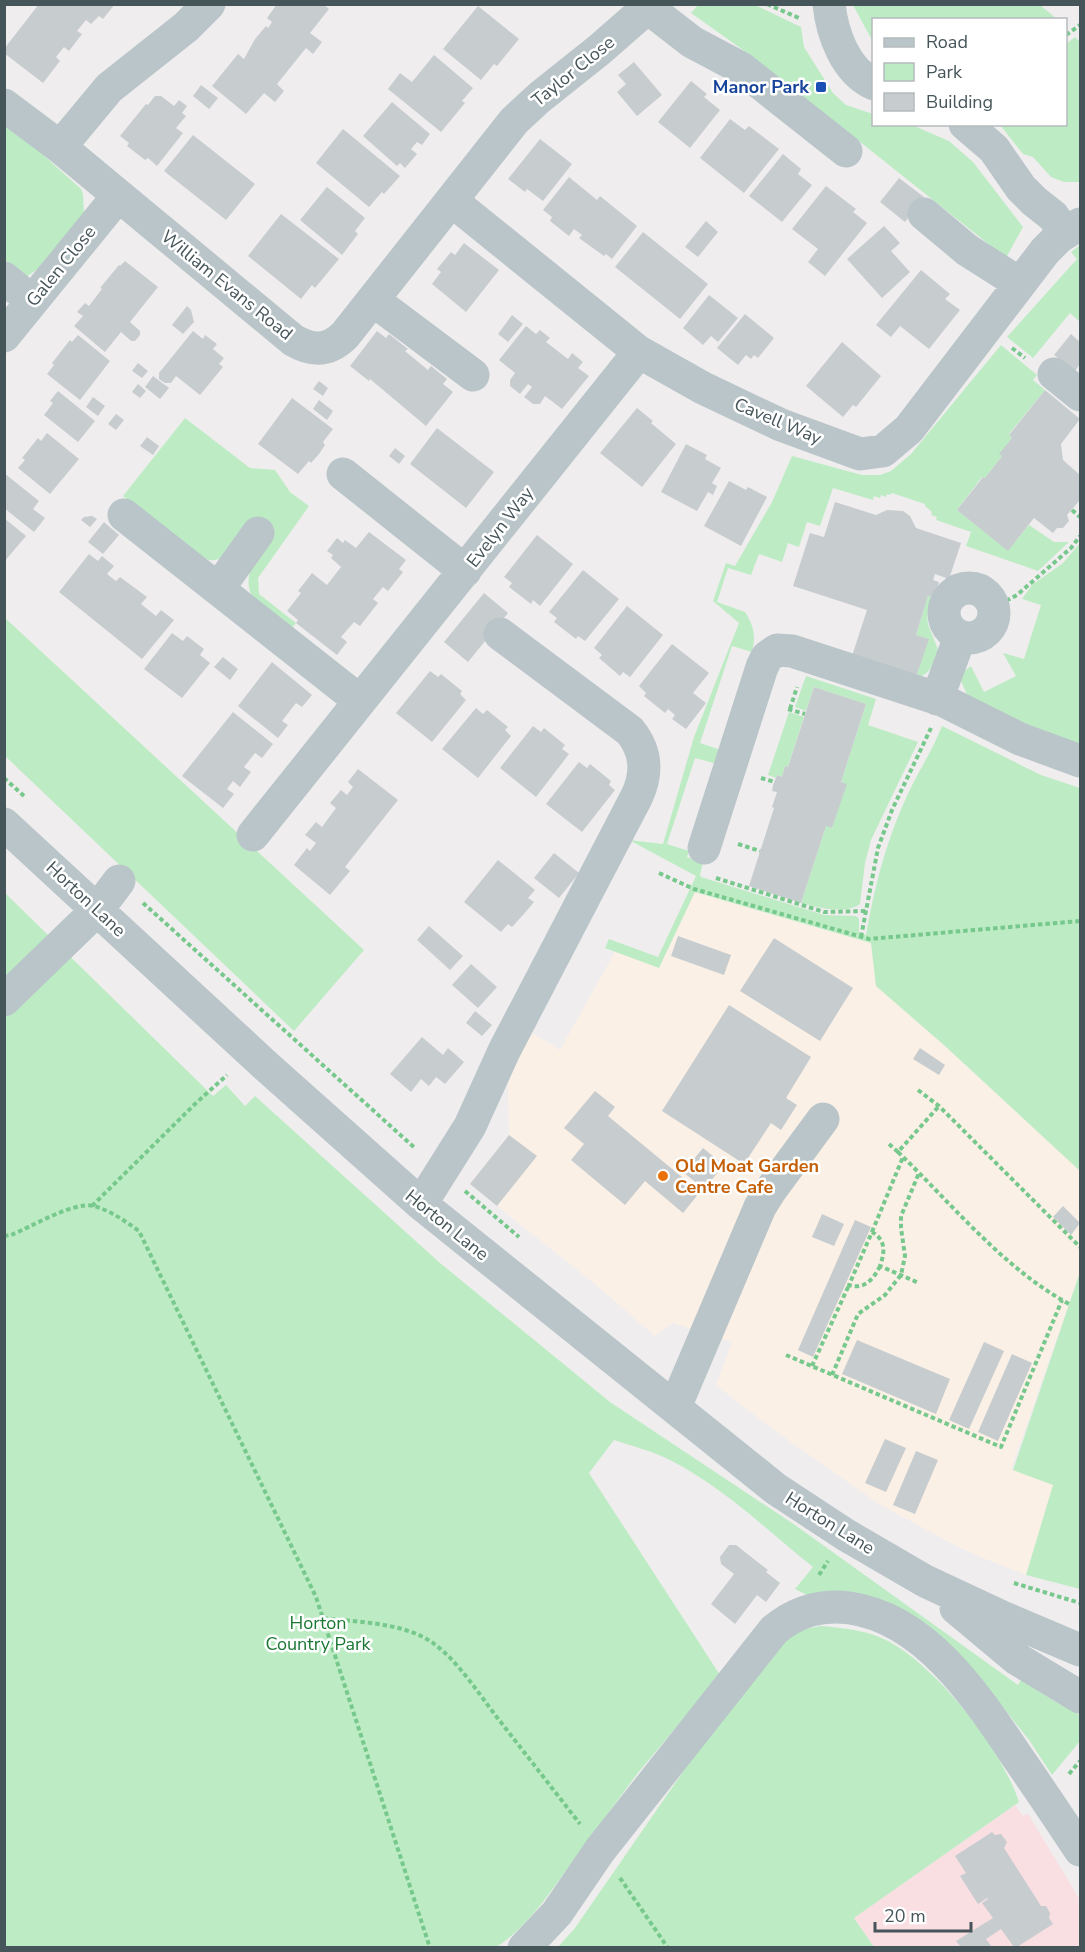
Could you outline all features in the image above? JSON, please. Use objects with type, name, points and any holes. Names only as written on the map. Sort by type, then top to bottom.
[{"type":"street","points":[[60,147],[118,79],[186,27],[209,4]]},
{"type":"street","points":[[829,4],[837,39],[844,53],[857,73],[872,83]]},
{"type":"street","points":[[645,6],[692,42],[741,68],[846,151]]},
{"type":"street","name":"Taylor Close","points":[[500,137],[540,97],[611,40],[645,6]]},
{"type":"street","name":"William Evans Road","points":[[4,105],[60,147],[290,338],[308,348],[322,349],[334,345],[345,336],[500,137]]},
{"type":"street","points":[[967,126],[994,149],[1021,188],[1034,201],[1073,228]]},
{"type":"street","name":"Galen Close","points":[[4,336],[118,196]]},
{"type":"street","name":"Cavell Way","points":[[452,201],[639,352],[704,388],[781,425],[861,454],[883,451],[909,429],[1045,251],[1073,228]]},
{"type":"street","points":[[924,214],[967,250],[1020,283]]},
{"type":"street","points":[[4,278],[32,301]]},
{"type":"street","points":[[374,300],[473,375]]},
{"type":"street","name":"Evelyn Way","points":[[253,835],[639,352]]},
{"type":"street","points":[[1054,374],[1080,395]]},
{"type":"street","points":[[344,474],[465,571]]},
{"type":"street","points":[[123,515],[360,701]]},
{"type":"street","points":[[218,589],[258,533]]},
{"type":"street","points":[[940,700],[960,637],[976,638],[986,632],[992,622],[993,608]]},
{"type":"street","points":[[421,1204],[470,1126],[504,1051],[641,788],[645,771],[640,745],[630,731],[500,634]]},
{"type":"street","points":[[704,848],[764,663],[767,657],[777,650],[792,651],[940,700],[1020,739],[1080,761]]},
{"type":"street","name":"Horton Lane","points":[[4,824],[266,1066],[421,1204],[776,1490],[846,1535],[925,1581],[1080,1650]]},
{"type":"street","points":[[4,1000],[98,909],[119,881]]},
{"type":"street","points":[[675,1407],[760,1207],[823,1119]]},
{"type":"street","name":"Horton Lane","points":[[925,1581],[1017,1659],[1080,1697]]},
{"type":"street","points":[[524,1947],[557,1913],[600,1850],[774,1630],[787,1619],[804,1611],[840,1607],[861,1610],[881,1617],[910,1633],[936,1654],[991,1717],[1080,1850]]},
{"type":"path","points":[[1067,34],[1080,25]]},
{"type":"path","points":[[987,328],[1030,362],[1054,374]]},
{"type":"path","points":[[1071,510],[1080,517]]},
{"type":"path","points":[[993,608],[1017,595],[1071,548],[1080,536]]},
{"type":"path","points":[[861,937],[874,862],[887,822],[928,735],[940,700]]},
{"type":"path","points":[[4,778],[31,802]]},
{"type":"path","points":[[704,848],[704,853],[709,858],[705,874],[824,912],[866,911]]},
{"type":"path","points":[[659,873],[693,889],[861,937],[885,939],[982,928],[1080,921]]},
{"type":"path","points":[[119,881],[442,1172],[522,1239]]},
{"type":"path","points":[[92,1206],[228,1074],[235,1078]]},
{"type":"path","points":[[918,1090],[939,1106],[1080,1247]]},
{"type":"path","points":[[898,1152],[939,1106]]},
{"type":"path","points":[[889,1144],[1002,1254],[1032,1279],[1070,1304]]},
{"type":"path","points":[[812,1366],[903,1157]]},
{"type":"path","points":[[832,1375],[858,1314],[885,1295],[901,1275],[905,1256],[901,1216],[919,1173]]},
{"type":"path","points":[[4,1236],[73,1208],[92,1206],[118,1216],[139,1231],[311,1586],[430,1947]]},
{"type":"path","points":[[849,1285],[863,1286],[872,1279],[880,1266],[884,1248],[878,1235],[872,1232]]},
{"type":"path","points":[[880,1266],[919,1283]]},
{"type":"path","points":[[786,1355],[1001,1447],[1062,1300]]},
{"type":"path","points":[[804,1611],[807,1593],[846,1535]]},
{"type":"path","points":[[1005,1580],[1080,1603]]},
{"type":"path","points":[[323,1618],[384,1625],[408,1631],[424,1637],[438,1647],[465,1676],[600,1850],[668,1947]]},
{"type":"shaded area","points":[[694,892],[871,943],[876,986],[945,1046],[1080,1171],[1080,1272],[1011,1469],[1054,1485],[1026,1575],[951,1543],[879,1504],[774,1430],[716,1385],[732,1342],[673,1323],[655,1336],[595,1284],[470,1184],[509,1135],[508,1072],[532,1033],[560,1050],[615,952],[659,967]]},
{"type":"shaded area","points":[[1019,1802],[1015,1805],[1023,1816],[1028,1814],[1080,1900],[1078,1903],[1080,1907],[1080,1947],[874,1947],[854,1918]]},
{"type":"green space","points":[[698,5],[755,5],[801,27],[804,47],[833,93],[846,105],[872,114],[872,126],[914,126],[949,141],[973,162],[1023,227],[1006,258],[757,60],[691,13]]},
{"type":"green space","points":[[853,5],[1040,5],[1056,18],[872,18],[872,40]]},
{"type":"green space","points":[[1075,37],[1080,42],[1080,182],[1064,182],[1051,177],[1033,157],[1023,154],[1001,126],[1067,126],[1067,43]]},
{"type":"green space","points":[[4,125],[40,152],[81,189],[83,194],[84,213],[38,269],[26,277],[5,260]]},
{"type":"green space","points":[[1080,245],[1080,322],[1070,313],[1033,358],[1007,337],[1077,259],[1071,252]]},
{"type":"green space","points":[[1001,345],[1037,375],[1033,380],[1045,390],[1009,434],[1012,438],[1000,454],[1002,456],[985,478],[982,477],[957,510],[1008,550],[1029,525],[1054,542],[1069,542],[1038,571],[966,546],[971,532],[936,520],[937,517],[931,515],[932,512],[925,504],[892,493],[887,494],[886,497],[881,495],[880,498],[874,496],[873,500],[833,488],[820,526],[807,522],[799,547],[788,543],[782,562],[759,554],[751,575],[728,568],[717,602],[745,612],[753,631],[752,652],[732,646],[700,743],[721,750],[717,764],[695,758],[667,844],[689,851],[687,857],[703,862],[701,877],[824,915],[856,916],[859,919],[859,932],[866,935],[876,885],[890,837],[907,795],[942,726],[1041,775],[1080,788],[1080,1171],[945,1046],[876,986],[871,943],[695,892],[659,968],[605,948],[609,939],[658,957],[696,876],[629,840],[663,844],[694,737],[739,623],[713,601],[726,563],[735,566],[772,502],[792,456],[862,475],[880,475],[891,471],[911,454]]},
{"type":"green space","points":[[185,418],[250,468],[275,470],[290,492],[309,506],[258,578],[259,594],[296,623],[290,630],[258,605],[249,589],[251,568],[224,556],[211,560],[196,555],[163,531],[123,496]]},
{"type":"green space","points":[[1080,543],[1080,750],[968,697],[961,681],[963,672],[971,666],[984,692],[1016,676],[1003,653],[1024,659],[1041,605],[1022,599],[1032,585],[1063,563]]},
{"type":"green space","points":[[928,596],[932,597],[928,625],[938,650],[928,671],[916,677],[928,639],[916,635]]},
{"type":"green space","points":[[4,617],[364,950],[294,1031],[5,756]]},
{"type":"green space","points":[[806,676],[876,699],[868,725],[918,742],[871,840],[865,863],[860,904],[847,909],[831,909],[801,903],[826,826],[832,828],[846,784],[841,782],[866,704],[814,687],[806,711],[795,707]]},
{"type":"green space","points":[[789,712],[804,717],[788,767],[785,766],[782,777],[777,775],[776,778],[768,775]]},
{"type":"green space","name":"Horton Country Park","points":[[4,892],[213,1096],[226,1085],[245,1106],[255,1096],[440,1263],[610,1402],[795,1525],[1018,1685],[1021,1680],[1080,1715],[1080,1741],[1052,1775],[1029,1740],[985,1685],[795,1589],[813,1567],[762,1524],[708,1483],[670,1460],[614,1440],[589,1473],[720,1675],[637,1774],[543,1902],[509,1938],[495,1948],[5,1947]]},
{"type":"green space","points":[[1080,1272],[1080,1589],[1026,1575],[1053,1485],[1013,1470]]},
{"type":"green space","points":[[821,1626],[855,1630],[880,1637],[907,1653],[927,1670],[966,1711],[983,1735],[1011,1781],[1019,1802],[854,1918],[874,1947],[557,1948],[575,1928],[734,1698],[779,1645],[799,1630]]},
{"type":"building","points":[[39,4],[115,4],[103,19],[99,16],[91,24],[86,20],[77,31],[82,34],[69,51],[64,47],[56,57],[60,61],[43,83],[4,53],[4,49]]},
{"type":"building","points":[[277,4],[323,4],[329,9],[310,33],[322,42],[313,54],[306,48],[277,84],[284,91],[275,102],[264,93],[246,114],[212,86],[238,54],[244,59],[255,39],[272,22],[267,18]]},
{"type":"building","points":[[478,6],[519,39],[497,66],[494,64],[481,80],[443,49]]},
{"type":"building","points":[[434,55],[473,88],[462,101],[465,103],[441,132],[388,89],[400,73],[412,82]]},
{"type":"building","points":[[634,62],[662,95],[637,116],[617,92],[626,84],[618,75]]},
{"type":"building","points":[[691,81],[707,94],[704,97],[720,110],[690,148],[658,122]]},
{"type":"building","points":[[201,85],[218,98],[209,109],[193,96]]},
{"type":"building","points":[[155,96],[161,96],[174,106],[179,100],[187,106],[182,113],[186,116],[176,128],[183,133],[157,166],[127,146],[129,143],[120,136]]},
{"type":"building","points":[[392,102],[430,134],[422,145],[417,142],[411,149],[417,154],[405,168],[400,163],[397,166],[363,136]]},
{"type":"building","points":[[730,119],[745,130],[749,126],[779,149],[744,193],[700,158]]},
{"type":"building","points":[[343,129],[400,176],[369,207],[316,163]]},
{"type":"building","points":[[193,135],[255,184],[226,220],[164,171]]},
{"type":"building","points":[[540,139],[572,164],[543,201],[527,189],[525,192],[508,179]]},
{"type":"building","points":[[783,154],[801,169],[798,174],[812,185],[782,222],[749,196]]},
{"type":"building","points":[[569,177],[597,200],[600,196],[637,226],[612,259],[579,238],[582,235],[574,229],[569,236],[550,221],[552,217],[543,210]]},
{"type":"building","points":[[899,178],[924,197],[905,222],[880,202]]},
{"type":"building","points":[[826,186],[856,209],[853,212],[867,223],[825,276],[808,262],[818,249],[792,229]]},
{"type":"building","points":[[327,187],[365,218],[355,231],[358,234],[342,255],[300,220]]},
{"type":"building","points":[[281,214],[339,259],[315,288],[312,285],[301,299],[248,256]]},
{"type":"building","points":[[706,221],[718,232],[698,257],[685,247]]},
{"type":"building","points":[[884,226],[900,243],[891,251],[910,272],[882,298],[847,259]]},
{"type":"building","points":[[643,232],[708,284],[680,319],[615,267]]},
{"type":"building","points":[[464,243],[499,270],[466,312],[432,284],[441,272],[437,269],[451,252],[455,255]]},
{"type":"building","points":[[125,261],[158,287],[130,322],[140,331],[140,335],[135,341],[131,341],[121,332],[105,352],[74,326],[83,316],[77,312],[85,303],[89,306],[102,289],[100,288]]},
{"type":"building","points":[[921,270],[950,294],[945,299],[960,310],[929,349],[900,326],[891,337],[876,325]]},
{"type":"building","points":[[709,295],[738,318],[718,342],[711,336],[703,345],[683,328]]},
{"type":"building","points":[[187,306],[191,310],[194,322],[183,334],[172,325]]},
{"type":"building","points":[[745,314],[774,338],[758,358],[754,355],[751,359],[746,355],[738,365],[717,348]]},
{"type":"building","points":[[512,315],[523,324],[508,342],[498,334]]},
{"type":"building","points":[[526,326],[536,334],[540,330],[550,338],[546,342],[568,359],[572,353],[583,362],[578,368],[589,376],[562,409],[545,396],[540,404],[533,404],[524,397],[532,387],[528,384],[520,394],[510,386],[510,380],[515,373],[499,360]]},
{"type":"building","points":[[193,331],[203,339],[205,335],[217,344],[213,349],[224,358],[219,364],[223,367],[200,395],[176,376],[171,383],[165,383],[159,379],[159,373]]},
{"type":"building","points":[[377,331],[386,338],[389,334],[408,349],[405,351],[428,370],[431,366],[447,379],[443,384],[453,392],[426,426],[370,379],[369,381],[350,366]]},
{"type":"building","points":[[1071,334],[1080,342],[1080,364],[1075,371],[1054,355]]},
{"type":"building","points":[[78,335],[110,361],[80,400],[47,374],[54,365],[52,363],[70,340],[72,342]]},
{"type":"building","points":[[842,342],[881,376],[856,407],[853,405],[843,417],[806,386]]},
{"type":"building","points":[[138,363],[148,371],[142,378],[132,371]]},
{"type":"building","points":[[153,376],[169,388],[160,399],[145,387]]},
{"type":"building","points":[[319,381],[328,388],[323,396],[313,389]]},
{"type":"building","points":[[138,384],[146,391],[140,398],[132,392]]},
{"type":"building","points":[[1045,390],[1080,419],[1061,444],[1063,460],[1080,475],[1080,500],[1067,515],[1069,521],[1063,528],[1057,528],[1053,533],[1034,518],[1008,551],[957,510],[1002,456],[999,454],[1012,438],[1009,435]]},
{"type":"building","points":[[58,391],[95,421],[78,442],[44,415],[53,403],[50,401]]},
{"type":"building","points":[[93,397],[105,406],[98,416],[86,407]]},
{"type":"building","points":[[292,398],[333,429],[323,442],[325,445],[319,454],[311,463],[309,461],[298,474],[258,444]]},
{"type":"building","points":[[319,400],[333,411],[327,420],[313,409]]},
{"type":"building","points":[[637,408],[676,444],[642,487],[600,453]]},
{"type":"building","points":[[116,414],[124,420],[116,430],[108,424]]},
{"type":"building","points":[[437,428],[494,472],[466,508],[410,464]]},
{"type":"building","points":[[47,433],[79,459],[50,494],[18,468],[25,460],[22,458],[38,438],[41,441]]},
{"type":"building","points":[[147,437],[159,446],[153,455],[140,446]]},
{"type":"building","points":[[686,444],[707,455],[705,459],[721,468],[712,483],[717,486],[713,495],[708,492],[697,511],[661,492]]},
{"type":"building","points":[[395,448],[405,456],[399,464],[389,456]]},
{"type":"building","points":[[4,473],[39,501],[33,509],[45,518],[34,532],[4,508]]},
{"type":"building","points":[[729,481],[746,490],[748,487],[767,497],[741,546],[704,526]]},
{"type":"building","points":[[835,502],[876,515],[887,510],[903,511],[910,516],[916,528],[961,543],[949,579],[935,574],[933,580],[939,582],[934,597],[928,596],[916,635],[929,639],[916,677],[852,656],[867,610],[793,586],[810,533],[824,537]]},
{"type":"building","points":[[92,516],[97,519],[90,527],[81,520],[84,517]]},
{"type":"building","points":[[4,518],[26,536],[4,562]]},
{"type":"building","points":[[104,522],[119,535],[103,554],[88,542]]},
{"type":"building","points":[[369,532],[406,560],[399,569],[403,572],[388,591],[383,587],[373,599],[378,603],[360,626],[354,622],[341,637],[347,642],[337,655],[296,623],[298,620],[287,611],[301,593],[298,591],[312,573],[327,585],[341,567],[331,558],[333,555],[327,551],[337,538],[343,543],[345,540],[356,548]]},
{"type":"building","points":[[537,535],[573,564],[540,606],[533,600],[531,604],[509,587],[512,583],[504,577]]},
{"type":"building","points":[[89,554],[98,561],[102,556],[114,566],[107,574],[116,581],[120,577],[147,597],[141,604],[156,616],[161,610],[174,620],[142,659],[59,592]]},
{"type":"building","points":[[583,570],[619,599],[585,641],[578,636],[576,639],[554,622],[557,618],[549,612]]},
{"type":"building","points":[[484,593],[508,613],[468,662],[444,642]]},
{"type":"building","points":[[627,606],[663,635],[630,677],[623,672],[620,676],[599,658],[602,655],[594,648]]},
{"type":"building","points":[[172,633],[183,641],[187,636],[204,649],[200,655],[210,663],[182,698],[144,669]]},
{"type":"building","points":[[672,644],[709,673],[693,693],[706,703],[686,729],[672,719],[675,715],[668,709],[665,713],[644,696],[646,693],[639,686]]},
{"type":"building","points":[[223,657],[238,669],[230,680],[214,667]]},
{"type":"building","points":[[272,662],[312,695],[302,707],[296,703],[282,721],[288,725],[278,738],[238,706]]},
{"type":"building","points":[[430,671],[438,677],[441,674],[462,691],[460,694],[466,700],[432,742],[396,713]]},
{"type":"building","points":[[814,687],[866,704],[841,782],[847,784],[832,828],[826,826],[801,903],[749,886],[774,808],[772,807],[777,792],[772,791],[773,785],[777,775],[782,777],[785,766],[788,767]]},
{"type":"building","points":[[476,708],[483,714],[487,710],[508,727],[505,730],[511,736],[478,778],[442,749]]},
{"type":"building","points":[[233,712],[273,744],[262,758],[255,753],[244,767],[251,772],[240,787],[233,781],[227,789],[234,794],[223,808],[182,776]]},
{"type":"building","points":[[533,726],[541,732],[544,728],[565,745],[562,749],[569,754],[536,797],[500,768]]},
{"type":"building","points":[[579,762],[587,768],[590,764],[611,781],[609,785],[615,790],[582,832],[546,804]]},
{"type":"building","points":[[358,769],[398,800],[345,867],[350,871],[330,895],[294,865],[307,848],[310,851],[316,843],[305,835],[316,822],[322,827],[336,808],[330,803],[341,790],[347,795],[353,787],[348,782]]},
{"type":"building","points":[[554,853],[579,873],[559,898],[534,878]]},
{"type":"building","points":[[498,860],[535,890],[528,898],[534,902],[512,927],[508,924],[501,932],[464,902]]},
{"type":"building","points":[[429,926],[463,956],[450,970],[417,940]]},
{"type":"building","points":[[678,936],[731,955],[724,975],[671,956]]},
{"type":"building","points":[[774,938],[853,988],[820,1041],[740,991]]},
{"type":"building","points":[[471,964],[497,987],[478,1008],[452,985]]},
{"type":"building","points":[[729,1005],[811,1057],[786,1098],[797,1105],[781,1130],[771,1123],[744,1164],[662,1111]]},
{"type":"building","points":[[475,1011],[492,1025],[482,1036],[466,1023]]},
{"type":"building","points":[[422,1037],[443,1055],[448,1048],[464,1062],[445,1084],[436,1077],[429,1086],[421,1079],[411,1092],[390,1074]]},
{"type":"building","points":[[920,1048],[945,1065],[939,1075],[913,1059]]},
{"type":"building","points":[[595,1091],[615,1107],[608,1116],[700,1192],[683,1213],[645,1181],[625,1205],[571,1160],[584,1144],[564,1128]]},
{"type":"building","points":[[509,1135],[537,1156],[497,1206],[470,1184]]},
{"type":"building","points":[[703,1148],[724,1165],[704,1189],[683,1172]]},
{"type":"building","points":[[1063,1206],[1080,1223],[1071,1235],[1053,1217]]},
{"type":"building","points":[[822,1214],[844,1224],[834,1246],[812,1237]]},
{"type":"building","points":[[855,1220],[871,1227],[813,1357],[798,1350]]},
{"type":"building","points":[[857,1340],[950,1379],[936,1414],[842,1374]]},
{"type":"building","points":[[984,1342],[1004,1351],[969,1429],[949,1420]]},
{"type":"building","points":[[1012,1354],[1032,1363],[998,1441],[978,1432]]},
{"type":"building","points":[[885,1439],[906,1448],[886,1492],[865,1483]]},
{"type":"building","points":[[916,1451],[938,1460],[915,1514],[893,1505]]},
{"type":"building","points":[[729,1545],[736,1545],[768,1570],[766,1572],[780,1583],[766,1602],[757,1595],[735,1624],[711,1604],[734,1574],[721,1564],[720,1557]]},
{"type":"building","points":[[992,1832],[995,1835],[1001,1834],[1007,1842],[1004,1848],[1041,1906],[1046,1906],[1053,1924],[1017,1947],[1014,1947],[1001,1929],[986,1939],[992,1947],[961,1947],[956,1941],[993,1918],[982,1903],[988,1899],[978,1904],[960,1876],[966,1873],[955,1856]]},
{"type":"place","name":"Manor Park","points":[[821,87]]},
{"type":"place","name":"Old Moat Garden Centre Cafe","points":[[663,1176]]}]
